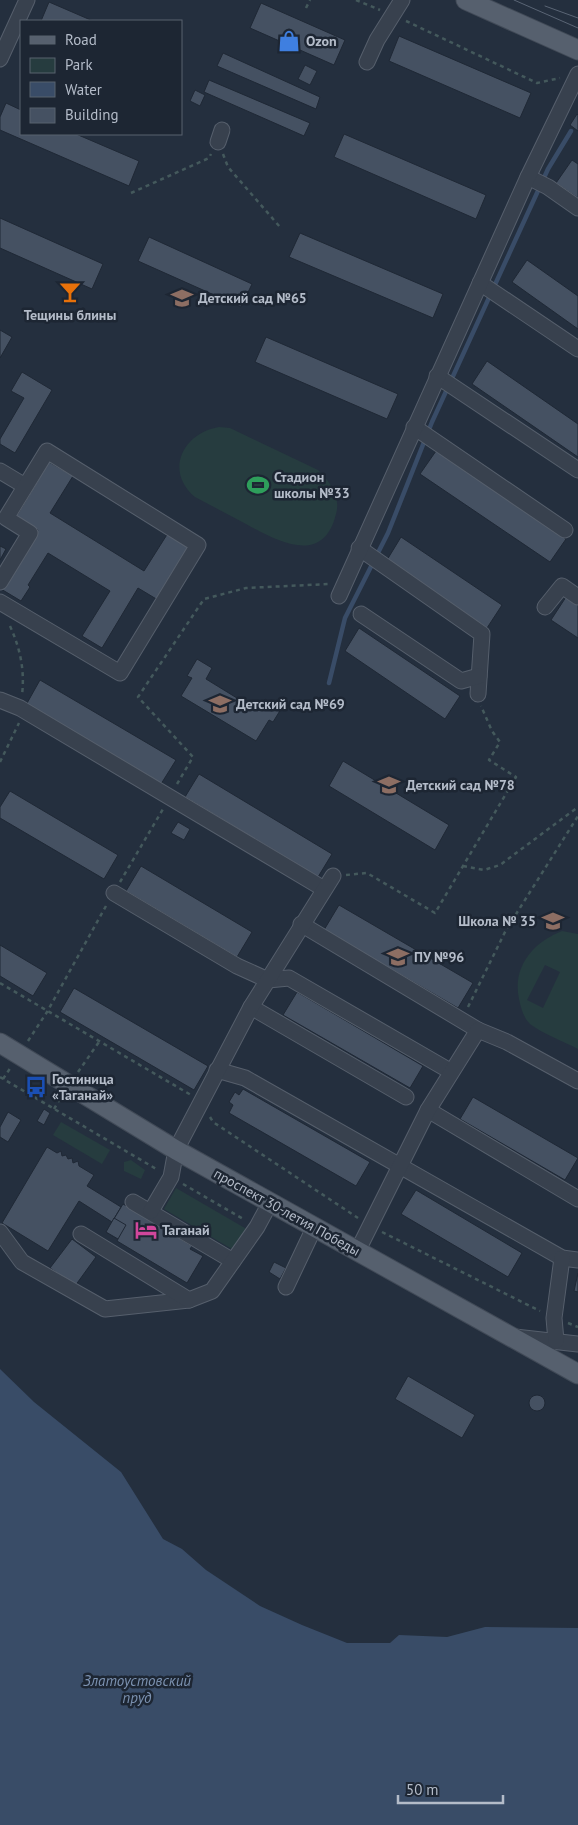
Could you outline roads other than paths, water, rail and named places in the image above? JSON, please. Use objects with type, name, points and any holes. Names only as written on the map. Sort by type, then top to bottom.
[{"type":"main road","points":[[466,0],[578,50]]},
{"type":"main road","name":"проспект 30-летия Победы","points":[[0,1043],[176,1150],[578,1374]]},
{"type":"street","points":[[368,62],[377,40],[402,0]]},
{"type":"street","points":[[0,59],[22,2]]},
{"type":"street","points":[[341,590],[528,177],[578,74]]},
{"type":"street","points":[[528,177],[548,187],[578,208]]},
{"type":"street","points":[[480,283],[578,349]]},
{"type":"street","points":[[437,376],[578,470]]},
{"type":"street","points":[[414,427],[565,530]]},
{"type":"street","points":[[0,582],[30,533],[6,518],[47,451],[198,545],[120,673],[1,603]]},
{"type":"street","points":[[0,471],[26,486]]},
{"type":"street","points":[[359,548],[482,634],[478,694]]},
{"type":"street","points":[[544,607],[562,586],[578,597]]},
{"type":"street","points":[[361,614],[461,681],[479,676]]},
{"type":"street","points":[[0,700],[20,708],[324,889]]},
{"type":"street","points":[[151,1211],[171,1177],[176,1150],[250,1007],[332,876]]},
{"type":"street","points":[[114,893],[237,966],[268,980],[289,978],[450,1071]]},
{"type":"street","points":[[302,924],[478,1030],[507,1042],[578,1081]]},
{"type":"street","points":[[250,1007],[406,1097]]},
{"type":"street","points":[[357,1252],[428,1110],[450,1071],[478,1030]]},
{"type":"street","points":[[217,1070],[245,1078],[562,1258],[578,1260]]},
{"type":"street","points":[[428,1110],[578,1199]]},
{"type":"street","points":[[133,1202],[233,1261]]},
{"type":"street","points":[[0,1232],[22,1262],[105,1309],[189,1300],[212,1291],[257,1227],[270,1203]]},
{"type":"street","points":[[286,1287],[314,1228]]},
{"type":"street","points":[[81,1234],[189,1300]]},
{"type":"street","points":[[556,1341],[554,1318],[562,1258]]},
{"type":"street","points":[[509,1336],[578,1344]]},
{"type":"water","name":"Златоустовский пруд","points":[[0,1369],[34,1402],[121,1472],[163,1539],[182,1549],[206,1570],[260,1606],[302,1625],[347,1643],[390,1643],[399,1635],[447,1637],[485,1627],[578,1628],[578,1825],[0,1825]]},
{"type":"waterway","points":[[329,683],[345,618],[388,533],[432,422],[548,169],[571,131]]},
{"type":"tram line","points":[[514,0],[578,28]]},
{"type":"tram line","points":[[545,6],[578,18]]},
{"type":"place","name":"Ozon","points":[[289,41]]},
{"type":"place","name":"Тещины блины","points":[[70,292]]},
{"type":"place","name":"Детский сад №65","points":[[182,298]]},
{"type":"place","name":"Стадион школы №33","points":[[258,485]]},
{"type":"place","name":"Детский сад №69","points":[[220,704]]},
{"type":"place","name":"Детский сад №78","points":[[389,785]]},
{"type":"place","name":"Школа № 35","points":[[553,921]]},
{"type":"place","name":"ПУ №96","points":[[398,957]]},
{"type":"place","name":"Гостиница «Таганай»","points":[[36,1087]]},
{"type":"place","name":"Таганай","points":[[146,1230]]}]
